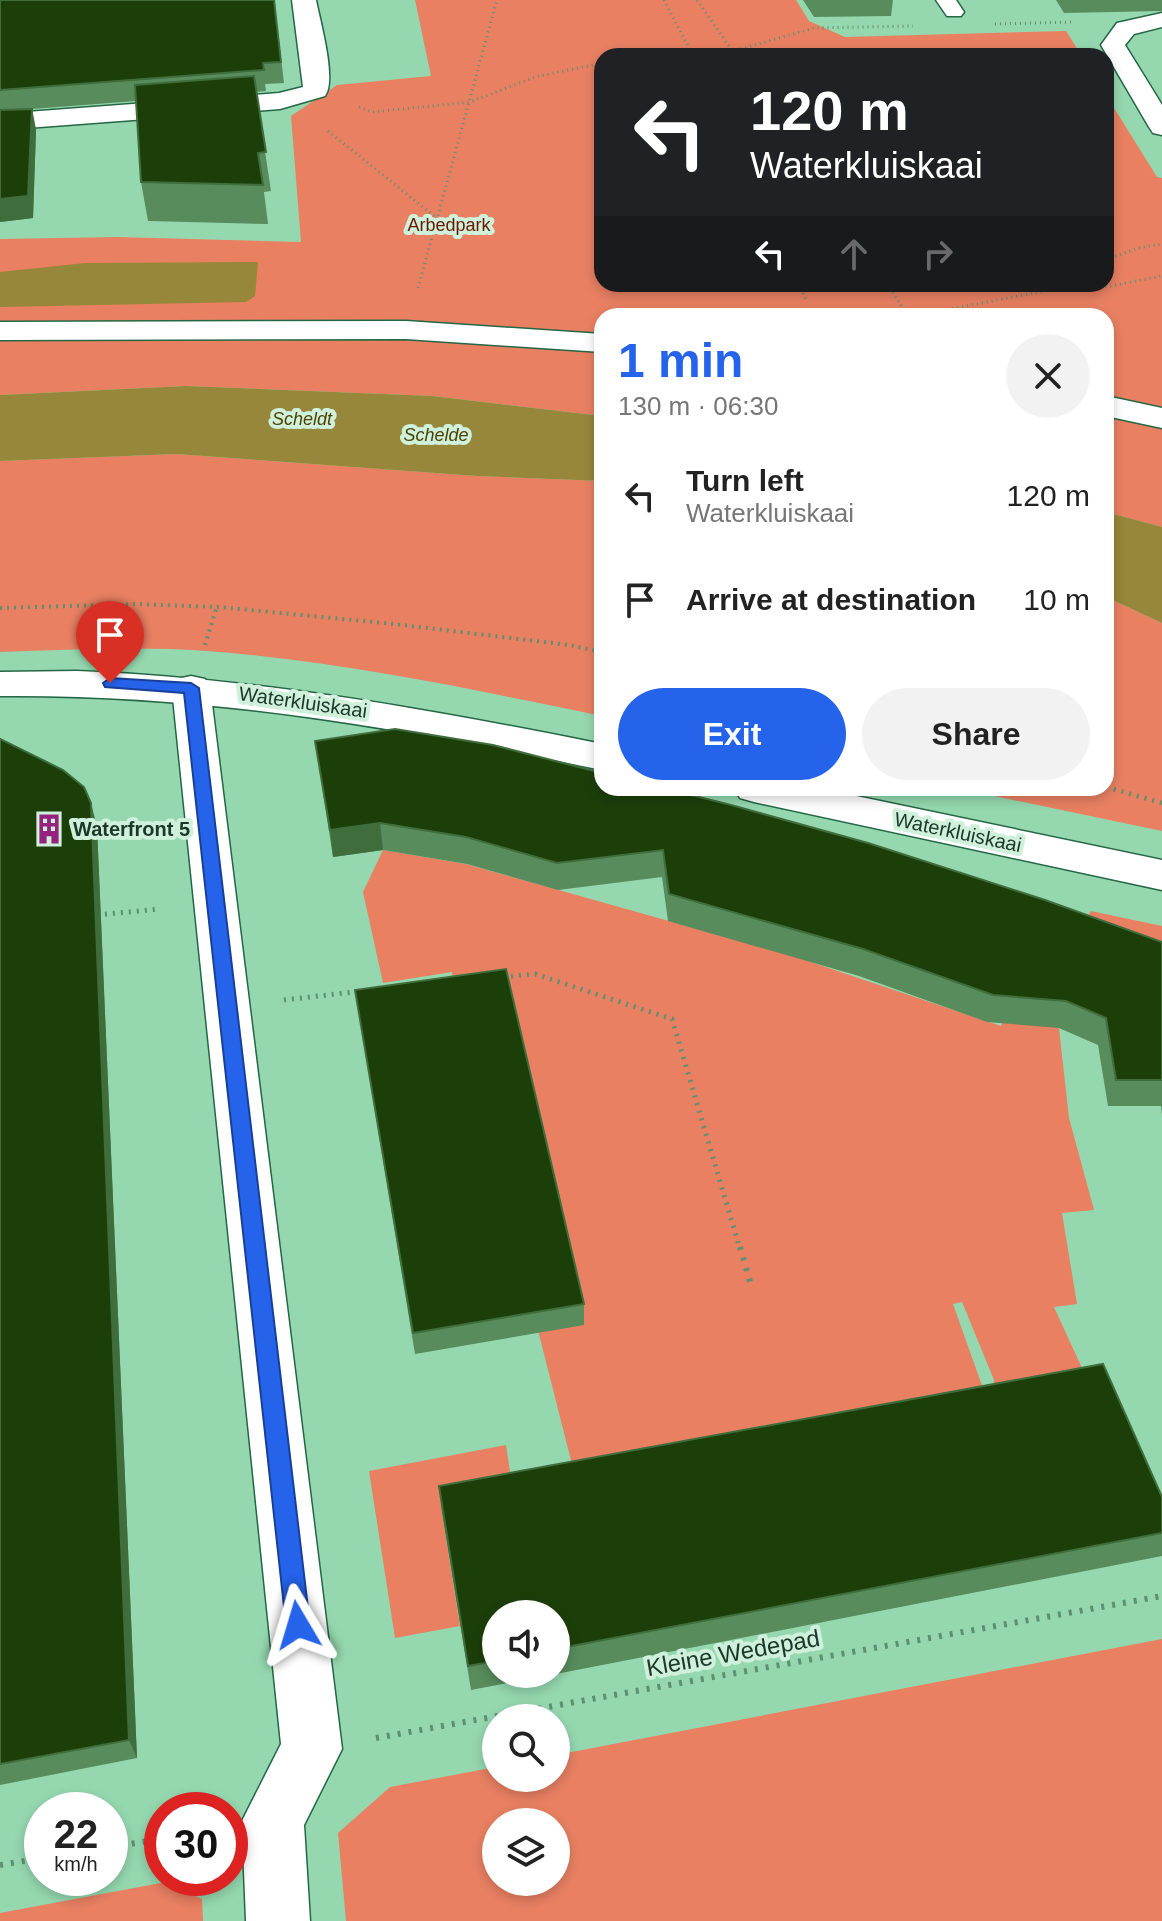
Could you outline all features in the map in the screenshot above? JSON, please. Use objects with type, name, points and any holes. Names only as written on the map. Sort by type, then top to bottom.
[{"type":"street","points":[[0,122],[306,95],[316,70],[304,0]]},
{"type":"street","points":[[1162,20],[1125,28],[1113,40],[1115,50],[1162,127]]},
{"type":"street","points":[[0,331],[406,330],[594,342]]},
{"type":"street","points":[[1114,408],[1162,418]]},
{"type":"street","name":"Waterkluiskaai","points":[[0,684],[110,683],[280,697],[406,717],[594,755]]},
{"type":"street","points":[[191,688],[312,1749],[273,1821],[278,1921]]},
{"type":"street","name":"Waterkluiskaai","points":[[792,796],[1162,875]]},
{"type":"path","points":[[406,330],[497,0]]},
{"type":"path","points":[[664,0],[689,48]]},
{"type":"path","points":[[697,0],[731,48]]},
{"type":"path","points":[[990,24],[1074,22],[1125,28]]},
{"type":"path","points":[[744,48],[814,28],[917,26]]},
{"type":"path","points":[[438,219],[311,117],[306,95],[372,112],[432,108],[470,102],[535,77],[594,65]]},
{"type":"path","points":[[1114,257],[1138,248],[1162,244]]},
{"type":"path","points":[[1114,285],[1162,276]]},
{"type":"path","points":[[802,292],[806,300]]},
{"type":"path","points":[[953,308],[1039,292]]},
{"type":"path","points":[[0,608],[126,603],[217,606],[355,619],[594,650]]},
{"type":"path","points":[[1114,789],[1162,803]]},
{"type":"path","points":[[92,915],[216,904]]},
{"type":"path","points":[[491,978],[535,974],[672,1019],[751,1285]]},
{"type":"path","points":[[227,1006],[368,990]]},
{"type":"path","name":"Kleine Wedepad","points":[[312,1749],[1162,1596]]},
{"type":"path","points":[[0,1865],[24,1861]]},
{"type":"green space","name":"Arbedpark","points":[[415,0],[796,0],[809,21],[845,37],[1066,31],[1077,48],[594,48],[594,292],[1114,292],[1114,108],[1157,177],[1162,178],[1162,527],[1114,514],[1114,308],[594,308],[594,415],[432,396],[186,386],[0,395],[0,239],[117,237],[301,242],[291,116],[337,85],[431,76]]},
{"type":"green space","points":[[176,454],[477,476],[594,481],[594,714],[405,677],[256,656],[155,649],[0,652],[0,461]]},
{"type":"green space","points":[[1114,601],[1162,623],[1162,831],[994,796],[1114,796]]},
{"type":"green space","points":[[383,850],[466,864],[793,956],[1001,1026],[1009,1006],[1059,1028],[1069,1118],[1094,1210],[1062,1213],[1077,1304],[1054,1307],[1093,1392],[578,1488],[454,999],[452,972],[383,983],[363,892]],"holes":[[[962,1302],[994,1380],[990,1408],[953,1304]]]},
{"type":"green space","points":[[1091,911],[1162,926],[1162,955],[1083,925]]},
{"type":"green space","points":[[506,1445],[514,1499],[442,1513],[460,1626],[395,1638],[369,1471]]},
{"type":"green space","points":[[1162,1639],[1162,1921],[346,1921],[338,1833],[390,1787],[482,1770],[482,1792],[570,1792],[570,1752]]},
{"type":"green space","points":[[144,1886],[144,1896],[196,1896],[202,1899],[203,1921],[0,1921],[0,1913],[91,1896],[128,1896],[128,1889]]},
{"type":"water","points":[[258,262],[255,296],[246,302],[0,307],[0,272],[85,263]]},
{"type":"water","name":"Schelde","points":[[186,386],[432,396],[594,415],[594,481],[477,476],[176,454],[0,461],[0,395]]},
{"type":"water","points":[[1114,514],[1162,527],[1162,623],[1114,601]]},
{"type":"building","points":[[0,0],[274,0],[281,62],[263,63],[264,70],[0,90]]},
{"type":"building","points":[[254,76],[266,152],[258,153],[263,185],[141,182],[135,85]]},
{"type":"building","points":[[32,109],[28,196],[0,199],[0,110]]},
{"type":"building","points":[[395,729],[493,745],[594,771],[594,796],[695,796],[731,805],[868,843],[1045,900],[1162,942],[1162,1080],[1116,1080],[1106,1018],[1066,1001],[993,995],[863,949],[669,894],[663,850],[557,863],[466,837],[380,823],[330,830],[315,741]]},
{"type":"building","points":[[0,739],[63,770],[84,787],[91,803],[129,1740],[0,1764]]},
{"type":"building","points":[[506,969],[584,1304],[413,1333],[355,990]]},
{"type":"building","points":[[1103,1364],[1162,1497],[1162,1533],[570,1646],[570,1600],[482,1600],[482,1664],[468,1666],[439,1486]]},
{"type":"place","name":"Waterfront 5","points":[[49,829]]},
{"type":"route","points":[[110,683],[191,688],[298,1625]]},
{"type":"water label","name":"Scheldt","points":[[302,419]]}]
